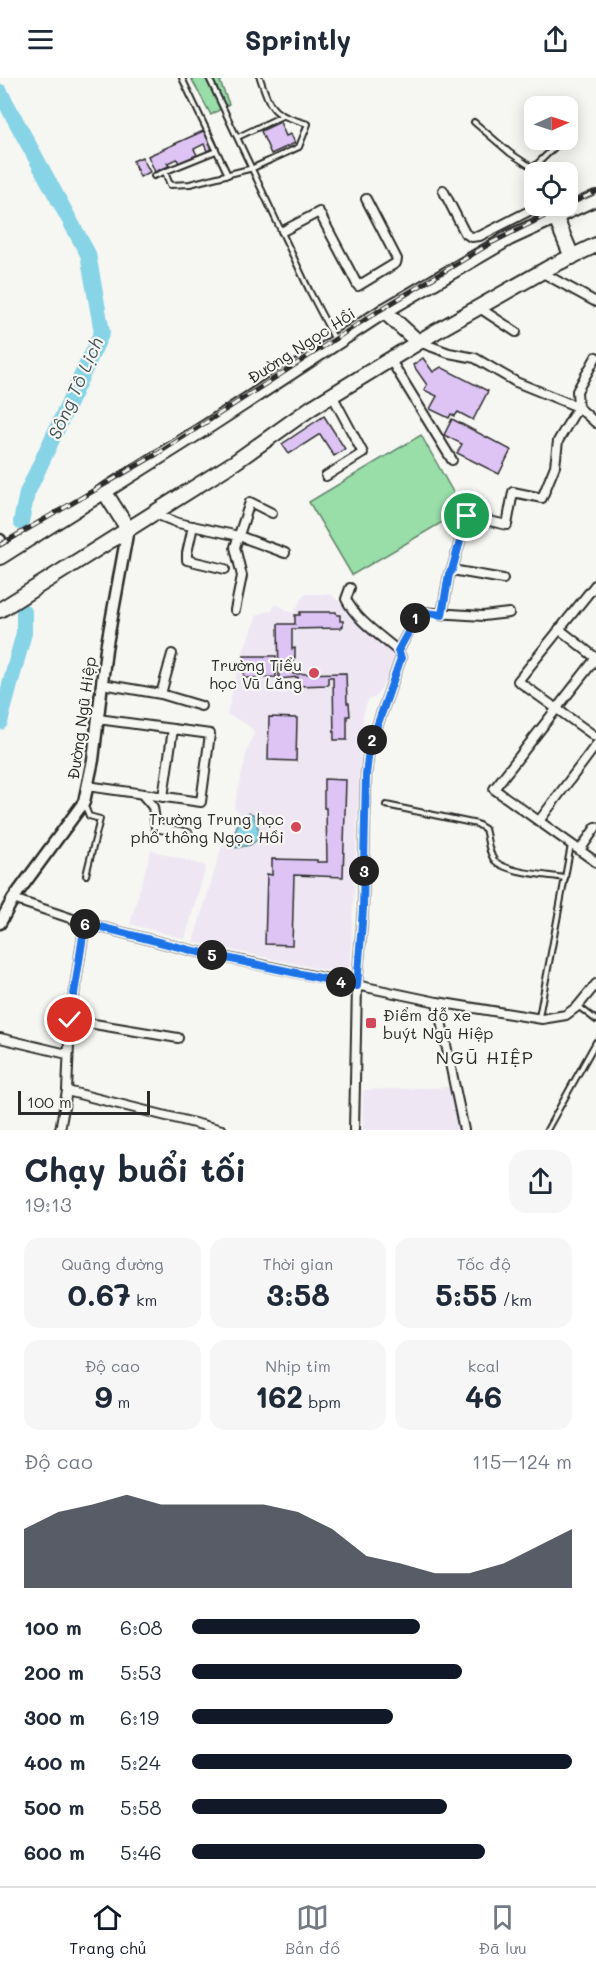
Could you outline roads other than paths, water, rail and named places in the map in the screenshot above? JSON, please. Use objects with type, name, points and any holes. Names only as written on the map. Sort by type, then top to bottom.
[{"type":"highway","name":"Đường Ngọc Hồi","points":[[578,203],[596,198]]},
{"type":"highway","name":"Đường Ngọc Hồi","points":[[2,550],[33,536],[384,311],[545,216]]},
{"type":"highway","points":[[555,216],[572,257]]},
{"type":"highway","points":[[0,610],[235,462],[332,395],[390,359],[541,272],[596,245]]},
{"type":"highway","points":[[384,311],[418,342]]},
{"type":"highway","points":[[104,491],[128,529]]},
{"type":"street","points":[[444,190],[465,233],[471,237],[480,236],[524,213]]},
{"type":"street","points":[[283,231],[319,212],[358,286],[397,261],[366,199]]},
{"type":"street","points":[[541,272],[596,302]]},
{"type":"street","points":[[478,307],[516,332]]},
{"type":"street","points":[[418,342],[450,353],[475,358],[516,382],[578,407],[596,423]]},
{"type":"street","points":[[442,615],[449,574],[467,516],[507,525],[513,492],[542,498],[555,466],[558,441],[578,407],[577,391],[596,357]]},
{"type":"street","points":[[390,359],[452,460]]},
{"type":"street","points":[[326,476],[363,453],[332,395]]},
{"type":"street","points":[[235,610],[242,576],[235,548],[250,502],[272,513]]},
{"type":"street","points":[[153,513],[193,526],[238,536],[285,553]]},
{"type":"street","points":[[193,526],[187,560],[225,569]]},
{"type":"street","name":"Đường Ngũ Hiệp","points":[[0,922],[13,899],[84,802],[117,585],[128,529]]},
{"type":"street","points":[[452,570],[503,579]]},
{"type":"street","points":[[596,584],[518,681],[596,737]]},
{"type":"street","points":[[350,588],[346,599],[349,605],[357,615],[398,651],[401,658],[369,749],[366,775],[363,909],[357,986],[354,1130]]},
{"type":"street","points":[[398,651],[419,612],[483,616],[509,613]]},
{"type":"street","points":[[560,629],[596,658],[494,789],[596,862]]},
{"type":"street","points":[[161,694],[172,654]]},
{"type":"street","points":[[102,684],[161,694],[201,706]]},
{"type":"street","points":[[87,786],[201,802],[210,734],[98,719]]},
{"type":"street","points":[[163,797],[173,729]]},
{"type":"street","points":[[539,821],[596,745]]},
{"type":"street","points":[[142,794],[153,807],[156,827],[188,834]]},
{"type":"street","points":[[580,850],[596,827]]},
{"type":"street","points":[[13,899],[85,923],[194,951],[438,1002],[539,1018],[566,1015],[578,1006],[596,984]]},
{"type":"street","points":[[60,1130],[67,1091],[70,1020],[85,923]]},
{"type":"street","points":[[438,1002],[464,1130]]},
{"type":"street","points":[[70,1020],[178,1038]]},
{"type":"street","points":[[0,1038],[67,1054]]},
{"type":"street","points":[[67,1091],[222,1130]]},
{"type":"lane","points":[[182,78],[228,175]]},
{"type":"lane","points":[[209,78],[336,342]]},
{"type":"lane","points":[[165,172],[168,183],[173,186],[253,168],[299,147],[308,124],[282,116],[269,106],[260,78]]},
{"type":"lane","points":[[238,137],[282,116]]},
{"type":"lane","points":[[474,122],[524,163]]},
{"type":"lane","points":[[541,162],[553,150]]},
{"type":"lane","points":[[154,176],[216,151]]},
{"type":"lane","points":[[84,802],[90,816],[100,819],[86,875]]},
{"type":"lane","points":[[386,805],[477,824],[485,829],[495,860],[502,866],[565,878]]},
{"type":"lane","points":[[539,1018],[571,844]]},
{"type":"lane","points":[[578,1006],[596,1020]]},
{"type":"lane","points":[[548,1130],[596,1042]]},
{"type":"water","points":[[249,813],[253,814],[259,830],[257,840],[250,845],[236,848],[234,838],[236,828],[241,819]]},
{"type":"waterway","name":"Sông Tô Lịch","points":[[0,92],[88,254],[102,332],[27,493],[21,522]]},
{"type":"waterway","name":"Sông Tô Lịch","points":[[0,722],[24,633],[24,612]]},
{"type":"railway","points":[[578,200],[596,192]]},
{"type":"railway","points":[[0,545],[157,454],[380,310],[491,243],[545,216]]},
{"type":"place","name":"Trường Tiểu học Vũ Lăng","points":[[314,673]]},
{"type":"place","name":"Trường Trung học phổ thông Ngọc Hồi","points":[[296,827]]},
{"type":"place","name":"Điểm đỗ xe buýt Ngũ Hiệp","points":[[371,1023]]},
{"type":"district","name":"NGŨ HIỆP","points":[[485,1057]]}]
